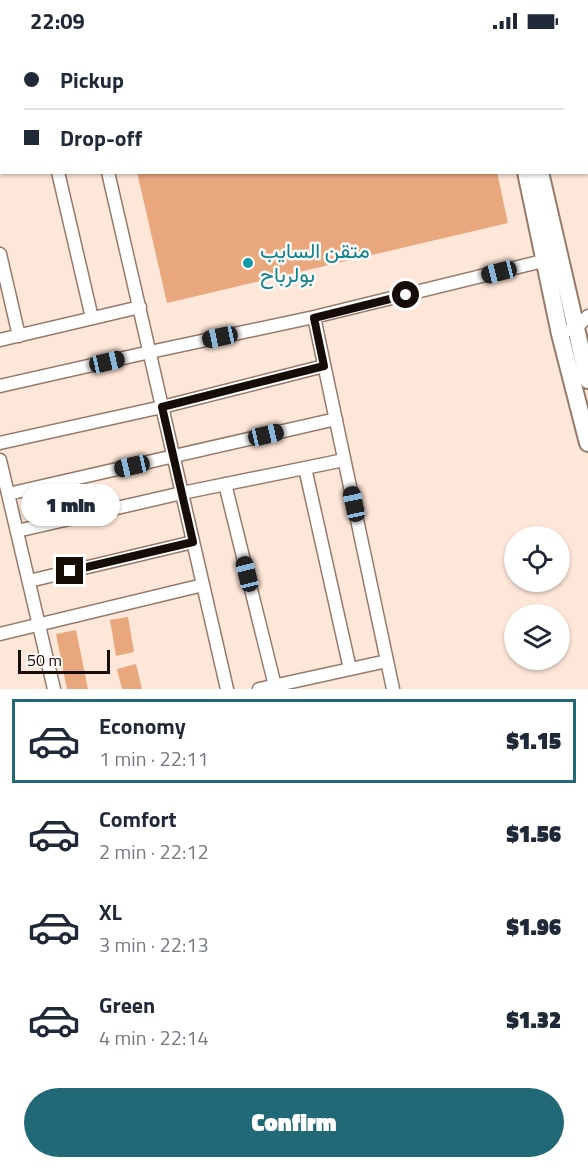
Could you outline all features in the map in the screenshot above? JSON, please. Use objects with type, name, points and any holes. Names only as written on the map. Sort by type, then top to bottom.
[{"type":"street","points":[[58,174],[92,318]]},
{"type":"street","points":[[108,174],[227,689]]},
{"type":"street","points":[[527,174],[552,259],[582,322],[588,380]]},
{"type":"street","points":[[540,174],[560,334],[588,443]]},
{"type":"street","points":[[0,254],[19,336]]},
{"type":"street","points":[[0,386],[314,318],[552,259]]},
{"type":"street","points":[[0,340],[140,307]]},
{"type":"street","points":[[314,318],[393,689]]},
{"type":"street","points":[[560,334],[582,322]]},
{"type":"street","points":[[0,443],[162,407],[324,366]]},
{"type":"street","points":[[8,494],[336,419]]},
{"type":"street","points":[[0,460],[54,689]]},
{"type":"street","points":[[17,531],[182,493],[344,460]]},
{"type":"street","points":[[305,468],[350,669]]},
{"type":"street","points":[[225,484],[275,686]]},
{"type":"street","points":[[29,580],[193,542]]},
{"type":"street","points":[[0,634],[203,585]]},
{"type":"street","points":[[259,689],[387,662]]},
{"type":"building","name":"متقن السايب بولرباح","points":[[137,174],[497,174],[508,223],[167,303]]},
{"type":"building","points":[[128,617],[134,652],[116,656],[110,620]]},
{"type":"building","points":[[76,630],[88,689],[67,689],[56,634]]},
{"type":"building","points":[[136,664],[142,689],[122,689],[117,669]]},
{"type":"place","name":"متقن السايب بولرباح","points":[[248,263]]},
{"type":"route","points":[[70,571],[193,542],[162,407],[324,366],[314,318],[406,295]]}]
